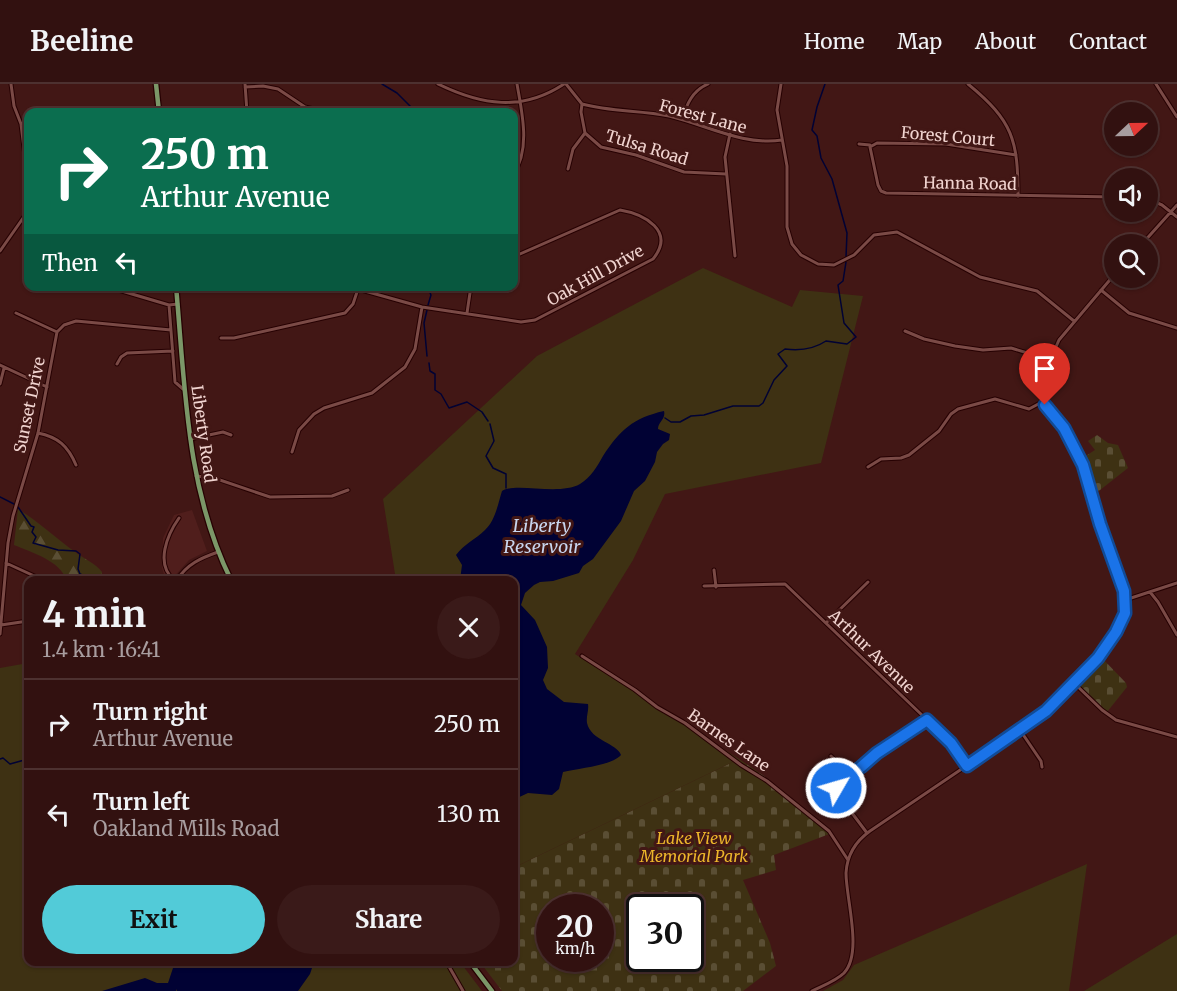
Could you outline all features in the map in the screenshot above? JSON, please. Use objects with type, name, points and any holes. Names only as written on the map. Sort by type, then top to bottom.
[{"type":"main road","points":[[156,84],[159,108]]},
{"type":"main road","name":"Liberty Road","points":[[177,291],[190,439],[196,476],[206,516],[229,576]]},
{"type":"main road","points":[[473,966],[492,991]]},
{"type":"street","points":[[11,84],[14,106],[21,124],[24,148]]},
{"type":"street","points":[[438,84],[475,100],[490,102],[519,102],[547,94],[565,84],[582,104]]},
{"type":"street","points":[[517,84],[524,139],[523,154],[518,167]]},
{"type":"street","points":[[682,119],[690,99],[698,89],[708,84]]},
{"type":"street","points":[[781,84],[777,110],[788,177],[787,227],[792,244],[801,255],[813,262],[829,266],[850,258],[874,235],[897,232],[980,277],[1037,291],[1074,321]]},
{"type":"street","points":[[968,84],[1003,118],[1013,138],[1018,196]]},
{"type":"street","points":[[1156,84],[1177,117]]},
{"type":"street","points":[[248,108],[245,85],[278,89],[307,108]]},
{"type":"street","name":"Forest Lane","points":[[582,104],[596,108],[651,113],[682,119],[752,141],[782,140]]},
{"type":"street","name":"Tulsa Road","points":[[582,104],[581,112],[585,133],[602,147],[636,155],[684,172],[726,174]]},
{"type":"street","points":[[568,169],[573,149],[585,133]]},
{"type":"street","points":[[730,134],[725,152],[735,256]]},
{"type":"street","name":"Forest Court","points":[[870,145],[877,143],[946,144],[1016,154]]},
{"type":"street","points":[[859,144],[870,145]]},
{"type":"street","name":"Hanna Road","points":[[870,145],[878,185],[883,192],[1104,197]]},
{"type":"street","points":[[1158,203],[1177,217]]},
{"type":"street","points":[[1151,234],[1177,205]]},
{"type":"street","name":"Oak Hill Drive","points":[[369,291],[422,307],[521,322],[540,319],[653,259],[658,250],[660,237],[658,229],[650,221],[634,213],[620,210],[518,255]]},
{"type":"street","points":[[0,251],[24,217]]},
{"type":"street","points":[[812,991],[841,975],[851,960],[853,947],[846,881],[848,861],[856,844],[867,833],[1043,714],[1094,662],[1116,632],[1125,613],[1125,600],[1083,465],[1064,428],[1042,402],[1040,387],[1059,340],[1104,287]]},
{"type":"street","points":[[1101,290],[1128,313],[1177,328]]},
{"type":"street","points":[[122,291],[169,305],[178,304]]},
{"type":"street","points":[[221,338],[234,338],[345,313],[353,304],[358,291]]},
{"type":"street","points":[[467,313],[470,291]]},
{"type":"street","points":[[169,305],[175,382],[185,389]]},
{"type":"street","points":[[292,452],[299,430],[314,414],[324,408],[372,393],[405,367],[416,349],[422,307]]},
{"type":"street","points":[[16,313],[57,332],[64,325],[76,321],[171,330]]},
{"type":"street","points":[[905,331],[924,339],[955,346],[983,350],[1011,348],[1034,354],[1041,363],[1047,366]]},
{"type":"street","name":"Sunset Drive","points":[[0,633],[1,595],[13,516],[38,433],[57,332]]},
{"type":"street","points":[[117,364],[127,353],[173,351]]},
{"type":"street","points":[[0,365],[46,387]]},
{"type":"street","points":[[0,384],[4,368]]},
{"type":"street","points":[[868,467],[881,459],[901,458],[909,455],[933,436],[958,409],[995,399],[1029,409],[1042,402]]},
{"type":"street","points":[[190,439],[220,432],[231,435]]},
{"type":"street","points":[[38,433],[50,435],[62,442],[68,448],[76,465]]},
{"type":"street","points":[[196,476],[214,478],[270,497],[332,496],[348,490]]},
{"type":"street","points":[[173,576],[166,569],[165,544],[178,518]]},
{"type":"street","points":[[180,576],[196,561],[218,552]]},
{"type":"street","points":[[6,563],[34,576]]},
{"type":"street","points":[[704,586],[716,586],[714,570]]},
{"type":"street","points":[[826,623],[868,582]]},
{"type":"street","points":[[1125,600],[1177,583]]},
{"type":"street","name":"Arthur Avenue","points":[[716,586],[785,584],[951,743],[967,766]]},
{"type":"street","points":[[1149,592],[1158,602],[1177,635]]},
{"type":"street","points":[[1,625],[24,622]]},
{"type":"street","name":"Barnes Lane","points":[[582,656],[657,707],[686,723],[741,765],[763,777],[829,831],[848,861]]},
{"type":"street","points":[[1074,683],[1098,707],[1112,717],[1137,727],[1177,737]]},
{"type":"street","points":[[867,833],[836,792],[837,784],[877,753],[927,720]]},
{"type":"street","points":[[1020,730],[1041,761],[1042,767]]},
{"type":"street","points":[[831,756],[850,775]]},
{"type":"street","points":[[449,966],[463,991]]},
{"type":"shaded area","points":[[192,510],[207,551],[189,560],[175,576],[165,576],[162,568],[163,538],[174,515]]},
{"type":"green space","points":[[703,268],[792,307],[800,290],[863,296],[821,463],[665,494],[633,560],[575,654],[739,759],[518,866],[518,576],[395,576],[383,499],[537,356]]},
{"type":"green space","points":[[1097,435],[1108,443],[1118,445],[1128,468],[1095,494],[1084,457],[1095,450],[1088,441]]},
{"type":"green space","points":[[18,509],[96,566],[102,572],[102,576],[64,576],[52,562],[14,545]]},
{"type":"green space","points":[[1102,658],[1126,683],[1127,687],[1107,712],[1080,686],[1080,681]]},
{"type":"green space","points":[[24,664],[24,966],[463,966],[482,991],[0,991],[0,668]]},
{"type":"green space","name":"Lake View Memorial Park","points":[[739,759],[764,776],[832,833],[774,855],[776,870],[743,880],[770,943],[776,966],[743,991],[502,991],[483,966],[518,966],[518,866]]},
{"type":"green space","points":[[1087,864],[1069,991],[823,991],[843,980],[854,965]]},
{"type":"green space","points":[[1177,934],[1177,991],[1084,991]]},
{"type":"water","name":"Liberty Reservoir","points":[[664,411],[658,429],[670,434],[669,440],[657,452],[655,462],[645,481],[634,491],[621,521],[593,559],[583,566],[579,573],[534,585],[525,593],[521,605],[535,620],[547,647],[548,668],[543,680],[547,689],[564,702],[588,704],[589,729],[598,738],[615,747],[621,755],[610,762],[563,772],[559,789],[552,795],[528,793],[518,798],[518,576],[461,576],[462,565],[456,555],[491,522],[502,491],[517,488],[561,489],[580,484],[591,475],[615,439],[628,426]]},
{"type":"water","points":[[174,966],[313,966],[298,991],[177,991],[176,989],[176,991],[102,991],[145,978],[157,983],[168,983]]},
{"type":"waterway","points":[[382,84],[397,93],[412,108]]},
{"type":"waterway","points":[[825,84],[812,130],[817,136],[821,158],[832,179],[847,233],[846,257]]},
{"type":"waterway","points":[[665,418],[671,422],[680,422],[691,416],[704,415],[733,406],[759,406],[763,403],[774,380],[787,366],[778,354],[785,349],[807,349],[826,341],[847,344],[856,337],[844,323],[838,285],[843,281],[846,262]]},
{"type":"waterway","points":[[428,305],[431,295],[429,291]]},
{"type":"waterway","points":[[427,310],[424,323],[427,356]]},
{"type":"waterway","points":[[429,363],[430,371],[435,374],[435,390],[441,394],[449,408],[467,402],[482,412],[488,421]]},
{"type":"waterway","points":[[490,424],[494,441],[486,456],[493,468],[506,474],[506,488]]},
{"type":"waterway","points":[[0,497],[14,504]]},
{"type":"waterway","points":[[18,507],[34,527],[32,532],[36,537],[33,543],[58,550],[76,551],[80,554],[78,569],[80,574],[85,576]]},
{"type":"waterway","points":[[0,759],[3,758],[10,764],[24,760]]},
{"type":"route","points":[[836,788],[837,784],[877,753],[927,720],[951,743],[967,766],[1043,714],[1083,675],[1119,627],[1126,605],[1122,585],[1106,544],[1076,450],[1045,405]]}]
